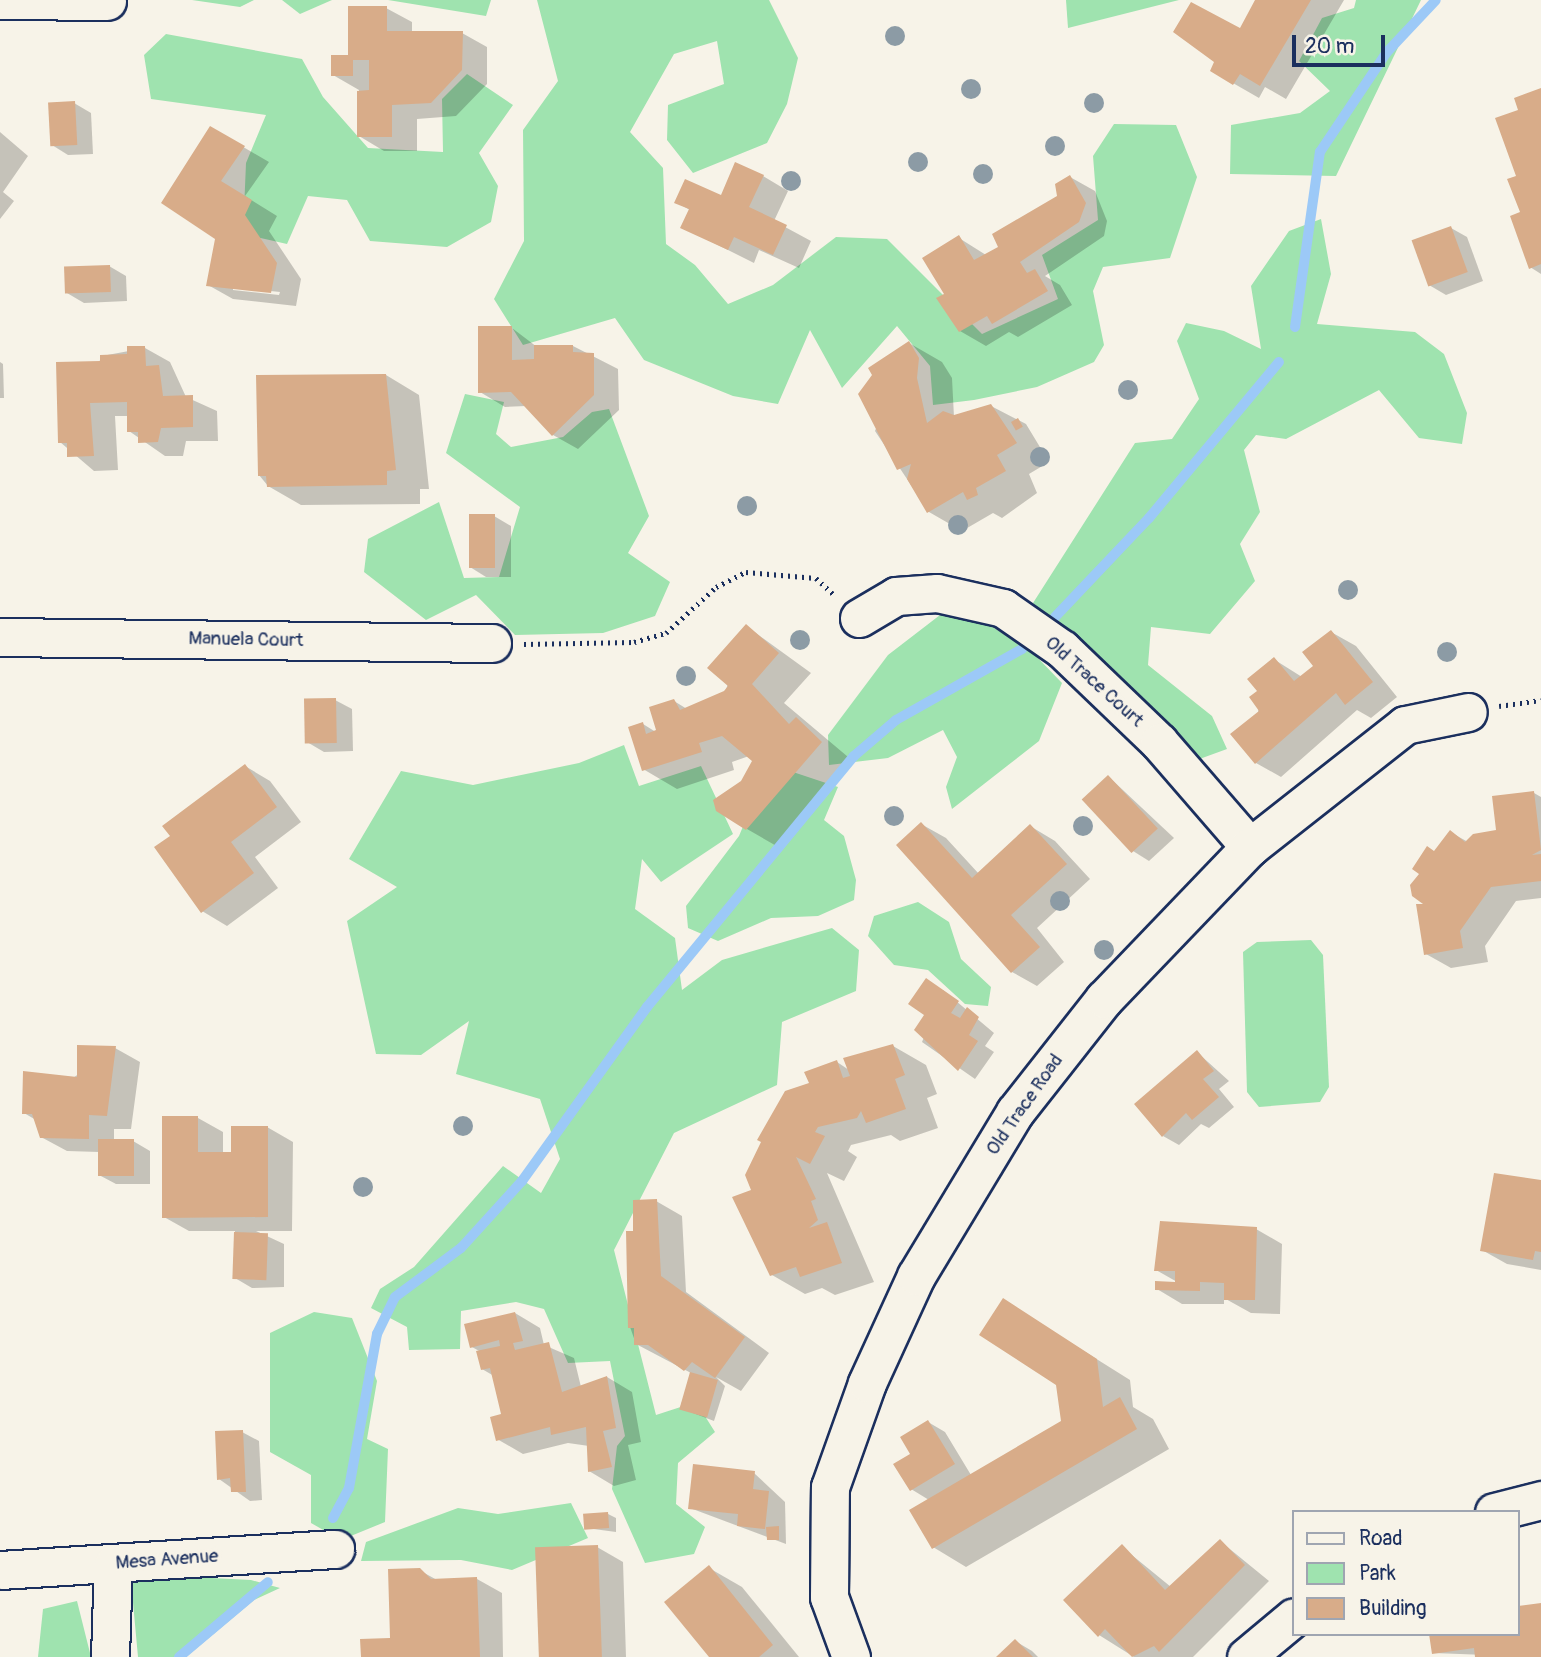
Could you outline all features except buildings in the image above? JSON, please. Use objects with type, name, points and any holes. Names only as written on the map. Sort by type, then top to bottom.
[{"type":"street","points":[[0,1],[107,1]]},
{"type":"street","name":"Old Trace Court","points":[[859,618],[896,596],[937,593],[1003,608],[1062,649],[1159,741],[1250,846]]},
{"type":"street","name":"Manuela Court","points":[[0,637],[492,643]]},
{"type":"street","name":"Old Trace Road","points":[[851,1657],[830,1597],[830,1487],[867,1383],[916,1276],[1015,1112],[1104,999],[1250,846],[1405,725],[1468,712]]},
{"type":"street","points":[[1502,1510],[1541,1500]]},
{"type":"street","name":"Mesa Avenue","points":[[0,1570],[335,1549]]},
{"type":"street","points":[[110,1657],[113,1564]]},
{"type":"street","points":[[1246,1657],[1292,1620]]},
{"type":"path","points":[[492,643],[634,642],[666,633],[716,587],[746,572],[816,578],[859,618]]},
{"type":"path","points":[[1468,712],[1541,700]]},
{"type":"green space","points":[[192,0],[254,0],[240,7]]},
{"type":"green space","points":[[282,0],[332,0],[300,14]]},
{"type":"green space","points":[[388,0],[491,0],[486,16]]},
{"type":"green space","points":[[537,0],[769,0],[798,58],[787,104],[767,143],[693,173],[667,140],[668,105],[724,84],[717,41],[674,54],[630,132],[663,168],[666,244],[695,265],[728,304],[773,285],[836,237],[887,239],[982,334],[1058,299],[1042,255],[1098,220],[1093,156],[1114,124],[1176,125],[1197,177],[1170,258],[1103,267],[1093,291],[1104,345],[1094,362],[1037,387],[974,400],[933,405],[930,366],[897,326],[842,388],[810,330],[778,404],[733,396],[644,360],[615,318],[523,345],[494,299],[524,241],[523,130],[558,81]]},
{"type":"green space","points":[[1066,0],[1179,0],[1068,28]]},
{"type":"green space","points":[[1356,0],[1421,0],[1336,176],[1230,174],[1231,125],[1300,113],[1330,91],[1299,61],[1322,18],[1354,8]]},
{"type":"green space","points":[[166,34],[302,59],[323,97],[368,148],[443,152],[442,99],[467,74],[513,105],[479,153],[498,186],[491,222],[447,247],[370,241],[347,200],[308,196],[287,244],[243,234],[246,163],[266,115],[151,99],[144,55]]},
{"type":"green space","points":[[1321,219],[1331,274],[1317,324],[1415,332],[1444,354],[1467,413],[1462,444],[1419,438],[1379,390],[1286,439],[1256,435],[1244,450],[1260,512],[1240,544],[1255,581],[1210,634],[1151,627],[1148,665],[1212,716],[1227,749],[1194,761],[1033,603],[1135,443],[1172,439],[1199,399],[1177,341],[1186,323],[1224,331],[1261,349],[1251,286],[1289,231]]},
{"type":"green space","points":[[465,394],[504,402],[496,434],[511,447],[563,437],[592,412],[609,409],[649,516],[628,553],[670,582],[655,616],[603,633],[515,635],[476,595],[426,620],[364,572],[368,539],[439,502],[464,578],[499,577],[520,507],[446,453]]},
{"type":"green space","points":[[940,615],[985,622],[1034,654],[1062,683],[1039,741],[952,809],[946,787],[957,757],[943,730],[888,758],[829,765],[828,735],[888,655]]},
{"type":"green space","points":[[624,745],[639,786],[701,766],[733,834],[661,882],[642,859],[635,909],[675,938],[682,990],[722,960],[832,928],[859,950],[856,991],[782,1022],[777,1085],[674,1133],[614,1250],[656,1415],[696,1402],[715,1432],[678,1463],[676,1504],[705,1527],[694,1554],[645,1563],[612,1489],[617,1446],[625,1436],[610,1361],[568,1363],[544,1309],[516,1302],[461,1311],[460,1349],[409,1350],[407,1327],[371,1308],[380,1289],[414,1267],[503,1166],[541,1193],[560,1159],[540,1099],[456,1074],[469,1021],[421,1055],[376,1054],[347,921],[397,887],[349,859],[401,771],[473,785],[579,763]]},
{"type":"green space","points":[[781,768],[838,787],[824,820],[844,836],[856,880],[854,900],[818,916],[771,918],[718,941],[688,928],[686,906],[739,836],[757,793]]},
{"type":"green space","points":[[918,902],[949,922],[961,959],[991,987],[988,1006],[965,1004],[928,970],[894,965],[868,936],[874,916]]},
{"type":"green space","points":[[1311,940],[1323,955],[1329,1087],[1320,1102],[1259,1107],[1247,1092],[1243,952],[1257,942]]},
{"type":"green space","points":[[314,1312],[352,1318],[377,1381],[367,1439],[388,1449],[385,1522],[341,1540],[311,1523],[311,1475],[270,1452],[270,1333]]},
{"type":"green space","points":[[571,1503],[588,1538],[512,1570],[461,1560],[361,1561],[366,1542],[458,1508],[498,1514]]},
{"type":"green space","points":[[172,1576],[251,1580],[280,1588],[254,1600],[186,1657],[138,1657],[131,1581]]},
{"type":"green space","points":[[77,1601],[91,1657],[38,1657],[43,1609]]},
{"type":"waterway","points":[[1295,327],[1320,152],[1387,52],[1436,0]]},
{"type":"waterway","points":[[1055,617],[1149,518],[1279,362]]},
{"type":"waterway","points":[[333,1518],[349,1488],[377,1334],[395,1297],[461,1248],[522,1181],[647,1007],[854,756],[896,720],[1022,649]]},
{"type":"waterway","points":[[179,1657],[268,1582]]}]
